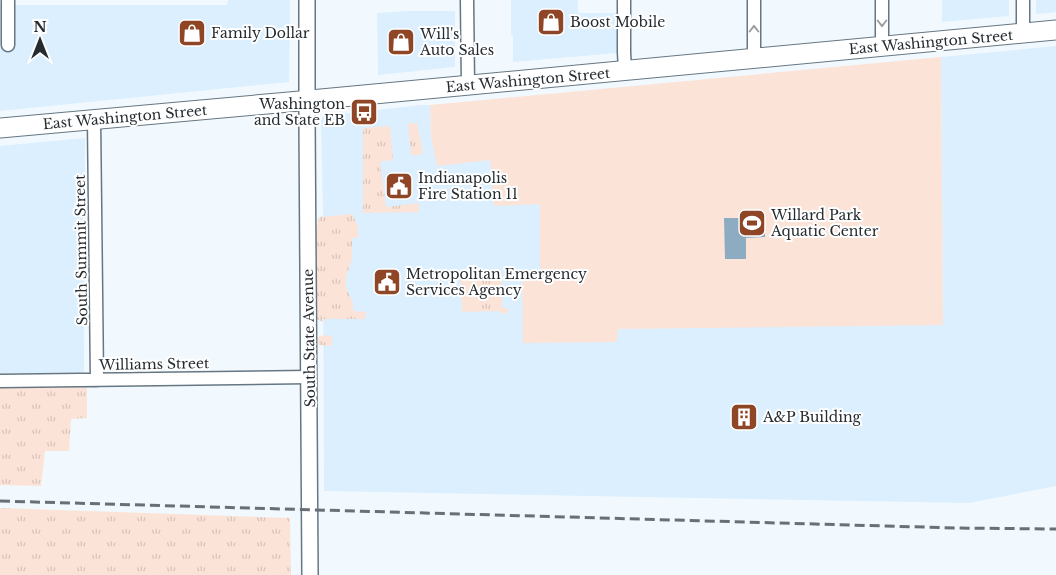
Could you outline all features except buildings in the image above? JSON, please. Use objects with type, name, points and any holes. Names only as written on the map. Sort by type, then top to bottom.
[{"type":"main road","name":"East Washington Street","points":[[0,128],[308,101],[1056,30]]},
{"type":"street","points":[[8,0],[8,45]]},
{"type":"street","name":"South State Avenue","points":[[307,0],[310,575]]},
{"type":"street","points":[[467,0],[468,85]]},
{"type":"street","points":[[624,0],[625,71]]},
{"type":"street","points":[[754,0],[754,58]]},
{"type":"street","points":[[882,0],[882,46]]},
{"type":"street","points":[[1023,0],[1023,33]]},
{"type":"street","name":"South Summit Street","points":[[94,120],[97,380]]},
{"type":"street","name":"Williams Street","points":[[0,381],[309,377]]},
{"type":"shaded area","points":[[228,0],[290,0],[289,82],[0,111],[0,5],[227,5]]},
{"type":"shaded area","points":[[511,0],[578,0],[578,13],[616,13],[617,53],[513,62]]},
{"type":"shaded area","points":[[942,0],[1009,0],[1009,16],[942,22]]},
{"type":"shaded area","points":[[1036,0],[1056,0],[1056,12],[1036,14]]},
{"type":"shaded area","points":[[455,11],[455,67],[378,75],[377,13]]},
{"type":"shaded area","points":[[1056,46],[1056,486],[969,503],[324,491],[321,121],[323,116],[430,105],[431,136],[490,160],[540,203],[540,271],[522,271],[617,342],[617,329],[943,324],[941,57]]},
{"type":"shaded area","points":[[85,138],[84,372],[0,374],[0,146]]},
{"type":"shaded area","points":[[724,218],[765,218],[765,237],[746,238],[746,259],[725,259]]},
{"type":"green space","points":[[941,57],[943,325],[618,329],[617,342],[523,343],[522,271],[540,270],[540,204],[494,206],[490,160],[437,166],[431,136],[430,105]]},
{"type":"green space","points":[[417,123],[423,153],[415,156],[411,154],[408,124]]},
{"type":"green space","points":[[390,126],[393,160],[380,162],[386,207],[419,203],[419,212],[363,213],[363,128]]},
{"type":"green space","points":[[352,214],[358,226],[358,238],[352,238],[352,260],[346,276],[346,288],[353,303],[353,311],[366,312],[365,319],[323,319],[323,322],[317,319],[316,231],[319,217]]},
{"type":"green space","points":[[460,273],[502,273],[502,307],[509,310],[501,314],[499,311],[462,312]]},
{"type":"green space","points":[[326,335],[332,338],[332,346],[319,345],[317,338]]},
{"type":"green space","points":[[87,387],[87,418],[71,419],[69,451],[45,451],[41,486],[0,485],[0,388]]},
{"type":"green space","points":[[0,508],[290,518],[291,575],[0,575]]},
{"type":"railway","points":[[0,501],[956,528],[1056,529]]},
{"type":"place","name":"Boost Mobile","points":[[551,22]]},
{"type":"place","name":"Family Dollar","points":[[192,33]]},
{"type":"place","name":"Will's Auto Sales","points":[[401,42]]},
{"type":"place","name":"Washington and State EB","points":[[364,112]]},
{"type":"place","name":"Indianapolis Fire Station 11","points":[[399,186]]},
{"type":"place","name":"Willard Park Aquatic Center","points":[[752,223]]},
{"type":"place","name":"Metropolitan Emergency Services Agency","points":[[387,282]]},
{"type":"place","name":"A&P Building","points":[[744,417]]}]
